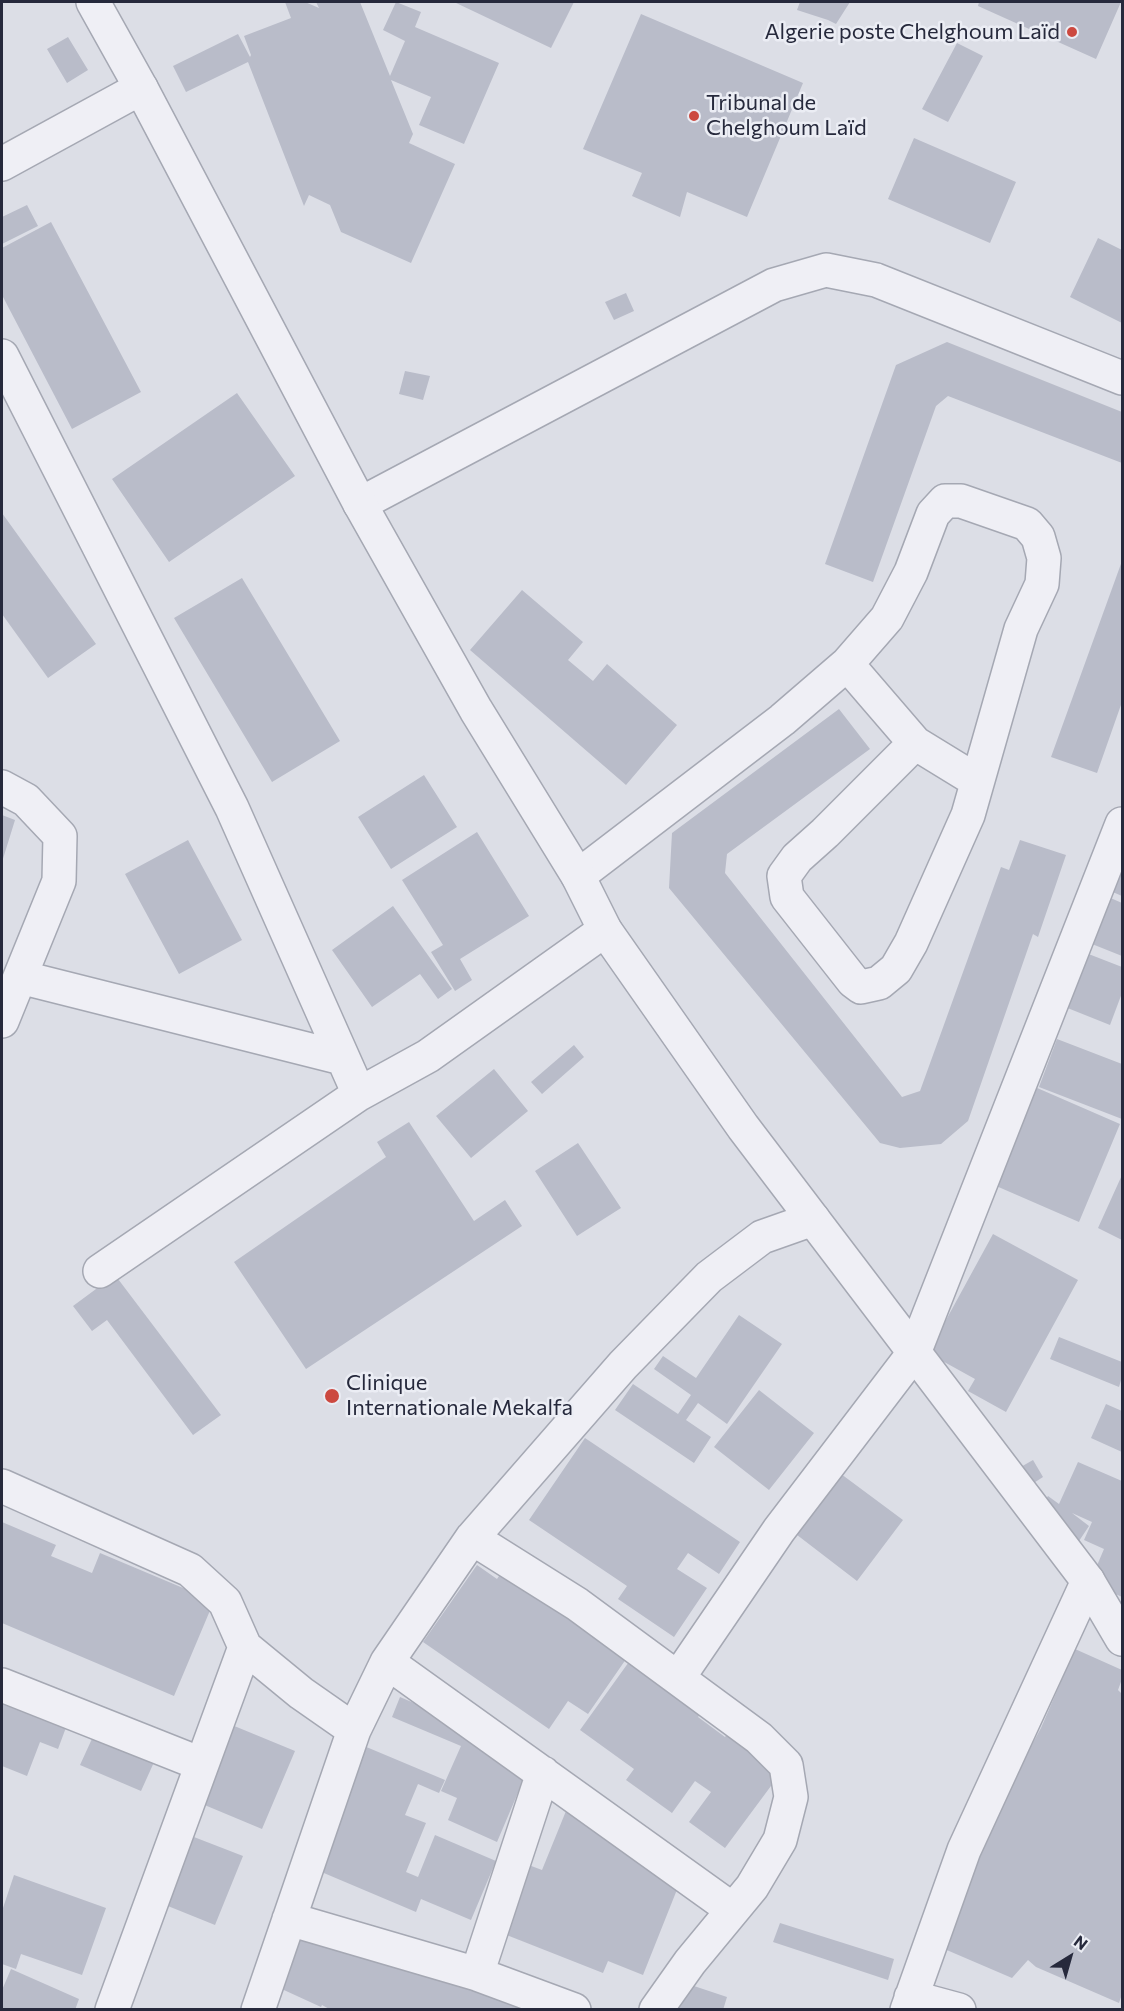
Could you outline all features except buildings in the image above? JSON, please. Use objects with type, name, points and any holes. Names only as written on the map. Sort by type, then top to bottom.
[{"type":"street","points":[[93,2],[141,88],[360,504],[476,710],[578,876],[605,930],[743,1127],[1088,1581],[1122,1639]]},
{"type":"street","points":[[2,164],[141,88]]},
{"type":"street","points":[[360,504],[774,285],[826,270],[876,280],[1122,378]]},
{"type":"street","points":[[2,356],[232,808],[359,1094]]},
{"type":"street","points":[[578,876],[782,720],[847,664],[888,618],[911,572],[933,514],[945,501],[961,501],[1027,524],[1038,537],[1044,558],[1042,584],[1021,629],[968,815],[911,943],[896,969],[879,983],[861,987],[853,981],[787,897],[784,876],[797,858],[915,743]]},
{"type":"street","points":[[847,664],[915,743],[977,781]]},
{"type":"street","points":[[2,787],[26,800],[60,836],[59,881],[2,1021]]},
{"type":"street","points":[[678,1678],[779,1530],[914,1353],[1122,824]]},
{"type":"street","points":[[100,1271],[359,1094],[428,1056],[605,930]]},
{"type":"street","points":[[20,977],[342,1058]]},
{"type":"street","points":[[258,2010],[354,1730],[387,1662],[472,1538],[623,1365],[710,1277],[762,1237],[813,1219]]},
{"type":"street","points":[[2,1486],[189,1570],[225,1602],[244,1647],[354,1730]]},
{"type":"street","points":[[472,1538],[578,1604],[759,1738],[786,1765],[791,1797],[780,1840],[752,1887],[690,1962],[656,2010]]},
{"type":"street","points":[[959,2010],[909,2003],[964,1850],[1088,1581]]},
{"type":"street","points":[[112,2010],[244,1647]]},
{"type":"street","points":[[387,1662],[733,1910]]},
{"type":"street","points":[[2,1685],[201,1764]]},
{"type":"street","points":[[477,1974],[543,1773]]},
{"type":"street","points":[[289,1919],[477,1974],[574,2010]]},
{"type":"place","name":"Algerie poste Chelghoum Laïd","points":[[1072,32]]},
{"type":"place","name":"Tribunal de Chelghoum Laïd","points":[[694,116]]},
{"type":"place","name":"Clinique Internationale Mekalfa","points":[[332,1396]]}]
